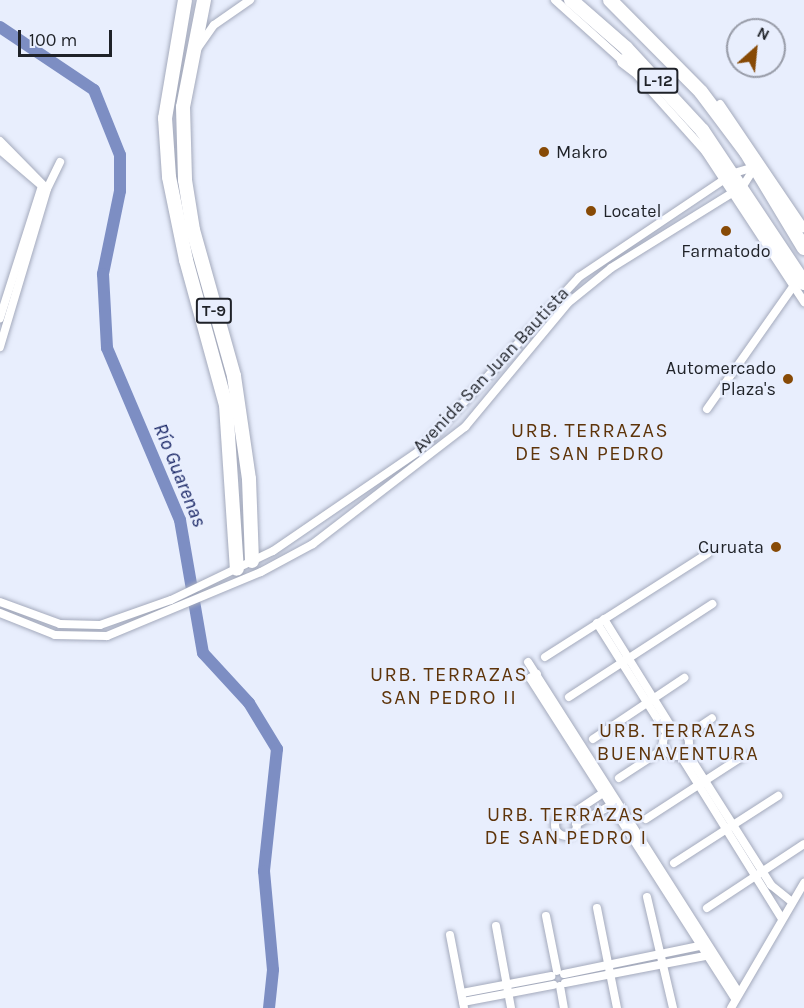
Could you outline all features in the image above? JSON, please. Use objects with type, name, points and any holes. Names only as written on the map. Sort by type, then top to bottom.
[{"type":"highway","name":"T-9","points":[[185,0],[165,118],[170,177],[184,252],[226,405],[237,569]]},
{"type":"highway","name":"T-9","points":[[204,0],[190,60],[183,107],[184,180],[193,230],[234,376],[249,479],[252,561]]},
{"type":"highway","name":"L-12","points":[[571,0],[674,99],[730,177],[799,284]]},
{"type":"highway","name":"L-12","points":[[610,0],[702,92],[746,152],[804,248]]},
{"type":"highway","points":[[622,0],[720,104],[746,152]]},
{"type":"highway","points":[[624,61],[674,99]]},
{"type":"street","points":[[190,60],[214,25],[250,0]]},
{"type":"street","name":"L-12","points":[[555,0],[624,61],[730,177]]},
{"type":"street","points":[[720,104],[804,228]]},
{"type":"street","points":[[0,141],[47,189]]},
{"type":"street","points":[[0,150],[40,180]]},
{"type":"street","points":[[0,347],[47,189],[60,162]]},
{"type":"street","name":"Avenida San Juan Bautista","points":[[0,602],[81,626],[109,623],[171,600],[237,569],[306,532],[419,451],[579,277],[730,177],[755,167]]},
{"type":"street","name":"Avenida San Juan Bautista","points":[[0,613],[55,634],[93,638],[172,611],[249,578],[343,525],[422,464],[465,427],[568,303],[611,268],[738,189],[755,167]]},
{"type":"street","points":[[0,318],[40,180]]},
{"type":"street","points":[[707,410],[799,284]]},
{"type":"street","name":"L-12","points":[[799,284],[804,302]]},
{"type":"street","points":[[545,657],[708,554]]},
{"type":"street","name":"T-9","points":[[249,578],[252,561]]},
{"type":"street","points":[[237,569],[249,578]]},
{"type":"street","points":[[569,697],[712,604]]},
{"type":"street","points":[[601,621],[670,732],[687,735]]},
{"type":"street","points":[[528,662],[533,676],[704,945]]},
{"type":"street","points":[[593,739],[684,678]]},
{"type":"street","points":[[683,753],[687,735],[712,718]]},
{"type":"street","points":[[619,778],[665,748],[670,732]]},
{"type":"street","points":[[665,748],[683,753],[730,828],[756,878],[782,919]]},
{"type":"street","points":[[646,819],[743,756]]},
{"type":"street","points":[[607,792],[612,805],[711,955],[735,1000]]},
{"type":"street","points":[[607,792],[573,818],[612,805]]},
{"type":"street","points":[[674,863],[778,796]]},
{"type":"street","points":[[730,828],[762,870],[792,902]]},
{"type":"street","points":[[707,908],[756,878],[762,870],[804,844]]},
{"type":"street","points":[[726,1008],[735,1000],[804,884]]},
{"type":"street","points":[[647,897],[673,1008]]},
{"type":"street","points":[[597,908],[617,1008]]},
{"type":"street","points":[[546,916],[564,1008]]},
{"type":"street","points":[[496,926],[511,1008]]},
{"type":"street","points":[[450,935],[464,1005],[506,990],[662,959],[704,945]]},
{"type":"street","points":[[662,959],[711,955]]},
{"type":"street","points":[[462,993],[506,990]]},
{"type":"waterway","name":"Río Guarenas","points":[[0,27],[94,90],[120,155],[120,191],[103,274],[107,348],[180,520],[203,653],[249,703],[277,749],[264,871],[273,970],[269,1008]]},
{"type":"place","name":"Makro","points":[[544,152]]},
{"type":"place","name":"Locatel","points":[[591,211]]},
{"type":"place","name":"Farmatodo","points":[[726,231]]},
{"type":"place","name":"Automercado Plaza's","points":[[788,379]]},
{"type":"place","name":"Curuata","points":[[776,547]]},
{"type":"district","name":"URB. TERRAZAS DE SAN PEDRO","points":[[590,442]]},
{"type":"district","name":"URB. TERRAZAS SAN PEDRO II","points":[[449,686]]},
{"type":"district","name":"URB. TERRAZAS BUENAVENTURA","points":[[678,742]]},
{"type":"district","name":"URB. TERRAZAS DE SAN PEDRO I","points":[[566,826]]}]
